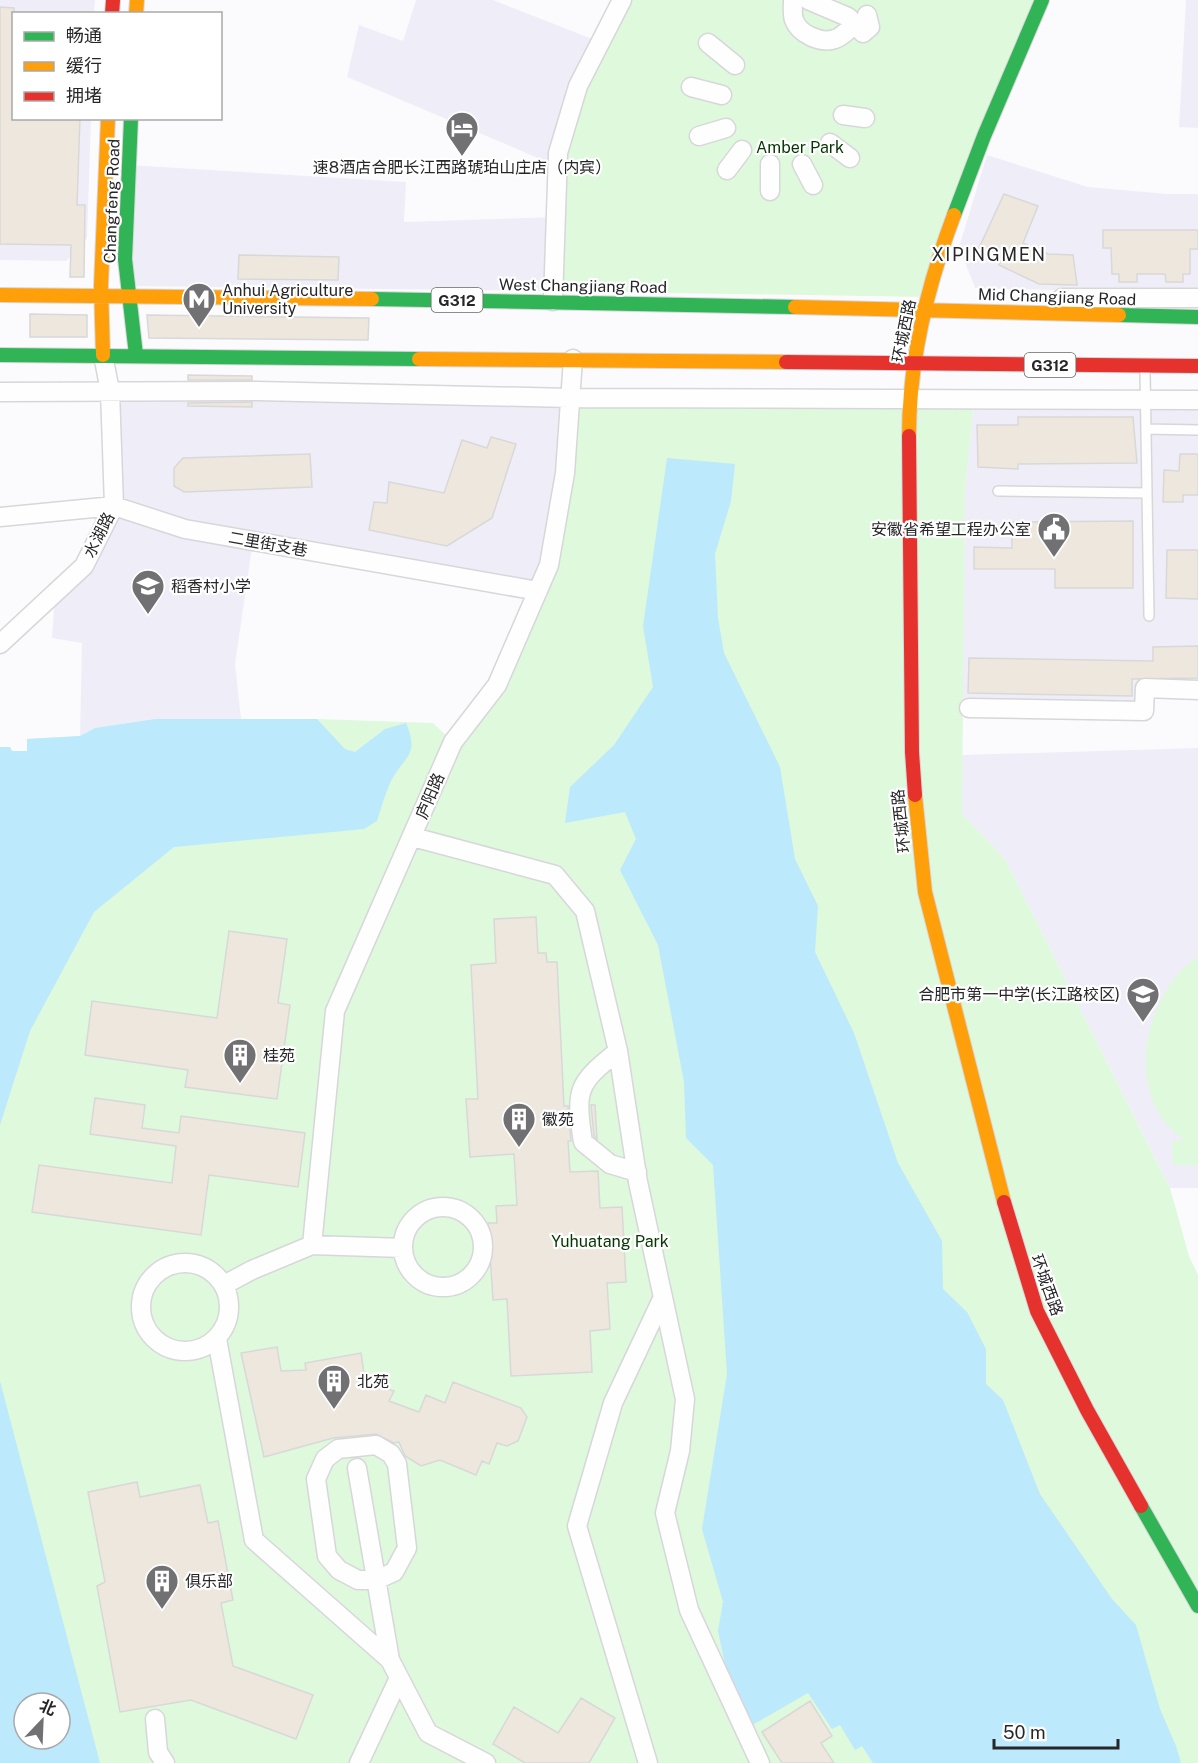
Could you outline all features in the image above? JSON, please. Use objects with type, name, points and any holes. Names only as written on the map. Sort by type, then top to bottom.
[{"type":"main road","name":"环城西路","points":[[1042,0],[984,136],[945,239],[922,306],[908,363],[912,752],[925,892],[1010,1226],[1037,1311],[1087,1410],[1198,1605]]},
{"type":"main road","name":"Changfeng Road","points":[[103,355],[101,290],[108,120]]},
{"type":"main road","name":"Changfeng Road","points":[[131,120],[125,259],[136,355]]},
{"type":"main road","points":[[0,295],[101,290]]},
{"type":"main road","name":"Mid Changjiang Road","points":[[922,306],[1198,317]]},
{"type":"main road","name":"G312","points":[[0,355],[1198,366]]},
{"type":"street","points":[[553,296],[558,153],[578,86],[622,0]]},
{"type":"street","points":[[793,0],[793,17],[812,44],[837,39],[861,20],[848,17],[821,2]]},
{"type":"street","points":[[708,43],[735,65]]},
{"type":"street","points":[[692,87],[722,95]]},
{"type":"street","points":[[843,115],[865,117]]},
{"type":"street","points":[[699,136],[726,128]]},
{"type":"street","points":[[830,143],[850,158]]},
{"type":"street","points":[[727,170],[742,150]]},
{"type":"street","points":[[770,164],[770,191]]},
{"type":"street","points":[[802,164],[813,185]]},
{"type":"street","points":[[0,284],[101,290],[553,296],[922,306],[1198,298]]},
{"type":"street","name":"水湖路","points":[[0,644],[84,566],[114,506],[110,392],[103,355]]},
{"type":"street","name":"庐阳路","points":[[312,1245],[335,1011],[453,742],[497,685],[549,565],[565,472],[573,359]]},
{"type":"street","points":[[0,392],[268,391],[570,398],[1198,400]]},
{"type":"street","name":"二里街支巷","points":[[0,518],[114,506],[184,529],[538,591]]},
{"type":"street","points":[[969,708],[1144,711],[1145,688],[1198,690]]},
{"type":"street","points":[[413,837],[555,875],[585,911],[618,1051],[637,1172],[685,1399],[680,1450],[664,1513],[689,1610],[760,1763]]},
{"type":"street","points":[[618,1051],[588,1075],[577,1104],[582,1142],[610,1164],[637,1172]]},
{"type":"street","points":[[447,1207],[460,1210],[479,1228],[483,1241],[483,1254],[479,1266],[460,1284],[447,1287],[434,1286],[412,1272],[403,1248],[405,1235],[411,1223],[421,1214],[433,1208],[447,1207]]},
{"type":"street","points":[[224,1285],[252,1270],[312,1245],[403,1248]]},
{"type":"street","points":[[188,1263],[202,1266],[214,1274],[224,1285],[229,1299],[230,1313],[217,1339],[191,1352],[176,1351],[163,1346],[147,1330],[141,1309],[142,1294],[149,1281],[160,1271],[173,1264],[188,1263]]},
{"type":"street","points":[[648,1763],[577,1526],[614,1403],[663,1297]]},
{"type":"street","points":[[217,1339],[254,1540],[390,1660]]},
{"type":"street","points":[[376,1444],[391,1454],[397,1464],[407,1548],[394,1572],[376,1580],[358,1580],[339,1570],[327,1556],[316,1479],[325,1459],[338,1449],[376,1444]]},
{"type":"street","points":[[357,1468],[390,1660],[428,1733],[486,1763]]},
{"type":"street","points":[[359,1763],[399,1678]]},
{"type":"street","points":[[155,1719],[158,1752],[165,1763]]},
{"type":"lane","points":[[1145,366],[1149,616]]},
{"type":"lane","points":[[1146,429],[1198,430]]},
{"type":"lane","points":[[998,491],[1147,493]]},
{"type":"shaded area","points":[[0,0],[95,0],[94,12],[12,12],[12,120],[91,120],[87,238],[66,261],[0,260]]},
{"type":"shaded area","points":[[416,0],[493,0],[600,42],[557,166],[347,77],[359,25],[403,41]]},
{"type":"shaded area","points":[[1186,0],[1198,0],[1198,128],[1179,127]]},
{"type":"shaded area","points":[[987,155],[1088,187],[1167,194],[1198,194],[1198,294],[975,288],[959,247]]},
{"type":"shaded area","points":[[129,165],[406,182],[404,222],[556,217],[553,291],[128,286]]},
{"type":"shaded area","points":[[110,391],[570,398],[538,591],[253,541],[235,664],[241,719],[155,719],[95,728],[80,736],[82,643],[52,638],[55,592],[84,566],[114,506]]},
{"type":"shaded area","points":[[974,398],[1198,400],[1198,690],[1145,688],[1144,711],[962,707],[965,493]]},
{"type":"shaded area","name":"合肥市第一中学(长江路校区)","points":[[1198,748],[1198,1188],[1170,1188],[1005,859],[962,814],[962,755]]},
{"type":"green space","name":"Amber Park","points":[[622,0],[1042,0],[927,297],[553,291],[558,153]]},
{"type":"green space","name":"Yuhuatang Park","points":[[570,398],[974,398],[965,493],[962,814],[1005,859],[1170,1188],[1189,1256],[1198,1275],[1198,1763],[0,1763],[0,747],[10,747],[12,751],[27,751],[27,739],[80,736],[95,728],[155,719],[317,719],[433,723],[453,742],[497,685],[549,565]]},
{"type":"green space","points":[[1198,956],[1198,1165],[1173,1165],[1172,1141],[1185,1140],[1164,1122],[1152,1098],[1147,1076],[1146,1053],[1157,1009],[1168,988],[1182,970]]},
{"type":"water","points":[[667,458],[735,464],[731,501],[715,554],[718,618],[724,653],[780,767],[795,859],[818,906],[815,952],[854,1033],[898,1163],[942,1241],[943,1289],[967,1312],[986,1349],[986,1384],[1003,1400],[1040,1494],[1112,1599],[1136,1625],[1160,1709],[1181,1763],[873,1763],[862,1746],[855,1750],[840,1725],[832,1729],[808,1693],[749,1727],[731,1693],[718,1631],[723,1602],[702,1529],[727,1374],[713,1165],[686,1138],[684,1082],[658,945],[620,870],[636,839],[625,812],[565,823],[570,787],[614,745],[653,687],[643,626]]},
{"type":"water","points":[[155,719],[317,719],[345,749],[355,752],[385,729],[406,723],[410,734],[411,749],[391,781],[377,821],[364,829],[174,847],[94,912],[30,1031],[0,1125],[0,747],[10,747],[12,751],[27,751],[27,739],[80,736],[95,728]]},
{"type":"water","points":[[0,1381],[100,1763],[0,1763]]},
{"type":"building","points":[[0,7],[14,8],[12,12],[12,120],[80,120],[77,205],[85,205],[84,277],[70,277],[71,245],[0,244]]},
{"type":"building","points":[[1004,194],[1038,206],[1023,243],[1048,254],[1073,255],[1077,285],[1039,284],[999,265],[1002,257],[979,248]]},
{"type":"building","points":[[1103,230],[1198,230],[1198,249],[1190,249],[1190,274],[1183,274],[1183,282],[1166,282],[1165,274],[1137,274],[1137,282],[1119,282],[1119,274],[1112,274],[1111,248],[1103,248]]},
{"type":"building","points":[[239,255],[339,257],[338,280],[238,279]]},
{"type":"building","points":[[30,314],[87,315],[87,337],[30,337]]},
{"type":"building","points":[[147,315],[369,318],[368,340],[149,338]]},
{"type":"building","points":[[188,375],[252,376],[252,380],[188,380]]},
{"type":"building","points":[[252,402],[252,407],[188,406],[188,403]]},
{"type":"building","points":[[1018,417],[1133,417],[1137,463],[1018,464],[1018,469],[978,467],[977,425],[1018,425]]},
{"type":"building","points":[[491,437],[516,444],[492,518],[447,546],[369,530],[374,502],[387,503],[389,482],[444,493],[462,440],[487,448]]},
{"type":"building","points":[[310,454],[312,487],[184,492],[174,486],[174,468],[183,458]]},
{"type":"building","points":[[1180,454],[1198,454],[1198,495],[1183,495],[1183,502],[1163,502],[1164,470],[1179,471]]},
{"type":"building","name":"安徽省希望工程办公室","points":[[1133,521],[1133,588],[1055,588],[1055,569],[974,569],[974,547],[1012,548],[1012,522]]},
{"type":"building","points":[[1167,550],[1198,550],[1198,599],[1166,598]]},
{"type":"building","points":[[1198,646],[1198,678],[1132,679],[1132,696],[968,693],[969,658],[1153,661],[1153,647]]},
{"type":"building","name":"徽苑","points":[[536,917],[538,953],[546,953],[547,962],[557,962],[564,1106],[568,1106],[571,1141],[568,1141],[570,1172],[598,1171],[600,1208],[622,1207],[626,1282],[607,1283],[610,1329],[590,1331],[592,1372],[511,1376],[507,1299],[493,1300],[488,1223],[497,1223],[496,1206],[517,1205],[514,1154],[470,1157],[466,1099],[478,1099],[471,965],[496,963],[494,919]]},
{"type":"building","points":[[229,931],[287,939],[278,1003],[290,1005],[277,1099],[185,1087],[188,1070],[85,1055],[92,1001],[217,1018]]},
{"type":"building","points":[[95,1098],[145,1105],[142,1128],[179,1133],[181,1116],[305,1133],[298,1187],[209,1175],[201,1235],[32,1212],[39,1165],[172,1183],[176,1146],[90,1134]]},
{"type":"building","points":[[591,1105],[595,1105],[597,1139],[594,1136]]},
{"type":"building","name":"北苑","points":[[277,1347],[281,1371],[306,1370],[305,1363],[361,1353],[366,1388],[378,1386],[394,1391],[389,1401],[419,1412],[426,1395],[445,1403],[453,1382],[521,1408],[527,1417],[518,1441],[507,1446],[497,1443],[489,1464],[482,1461],[476,1475],[440,1460],[421,1466],[405,1456],[399,1442],[394,1443],[376,1434],[333,1438],[264,1457],[241,1353]]},
{"type":"building","name":"俱乐部","points":[[137,1482],[140,1497],[200,1485],[208,1523],[218,1521],[233,1600],[221,1603],[233,1666],[313,1695],[296,1739],[191,1700],[120,1712],[97,1586],[105,1582],[88,1492]]},
{"type":"building","points":[[581,1698],[615,1718],[589,1763],[525,1763],[493,1744],[514,1707],[558,1733]]},
{"type":"building","points":[[810,1701],[832,1736],[821,1743],[834,1763],[782,1763],[762,1732]]},
{"type":"traffic: fast","points":[[954,215],[984,136],[1042,0]]},
{"type":"traffic: fast","points":[[131,120],[125,259],[136,355]]},
{"type":"traffic: fast","points":[[372,299],[795,307]]},
{"type":"traffic: fast","points":[[1119,315],[1198,317]]},
{"type":"traffic: fast","points":[[0,355],[419,359]]},
{"type":"traffic: fast","points":[[1141,1506],[1198,1606]]},
{"type":"traffic: slow","points":[[136,12],[137,0]]},
{"type":"traffic: slow","points":[[103,355],[101,286],[108,120]]},
{"type":"traffic: slow","points":[[909,436],[916,351],[928,295],[954,215]]},
{"type":"traffic: slow","points":[[0,295],[372,299]]},
{"type":"traffic: slow","points":[[795,307],[1119,315]]},
{"type":"traffic: slow","points":[[419,359],[786,362]]},
{"type":"traffic: slow","points":[[915,795],[925,892],[1004,1202]]},
{"type":"traffic: jam","points":[[112,12],[113,0]]},
{"type":"traffic: jam","points":[[786,362],[1198,366]]},
{"type":"traffic: jam","points":[[909,436],[912,752],[915,795]]},
{"type":"traffic: jam","points":[[1004,1202],[1037,1311],[1087,1410],[1141,1506]]},
{"type":"place","name":"速8酒店合肥长江西路琥珀山庄店（内宾）","points":[[462,157]]},
{"type":"place","name":"Anhui Agriculture University","points":[[199,328]]},
{"type":"place","name":"安徽省希望工程办公室","points":[[1054,558]]},
{"type":"place","name":"稻香村小学","points":[[148,615]]},
{"type":"place","name":"合肥市第一中学(长江路校区)","points":[[1143,1023]]},
{"type":"place","name":"桂苑","points":[[240,1084]]},
{"type":"place","name":"徽苑","points":[[519,1148]]},
{"type":"place","name":"北苑","points":[[334,1410]]},
{"type":"place","name":"俱乐部","points":[[162,1610]]},
{"type":"district","name":"XIPINGMEN","points":[[989,254]]}]
